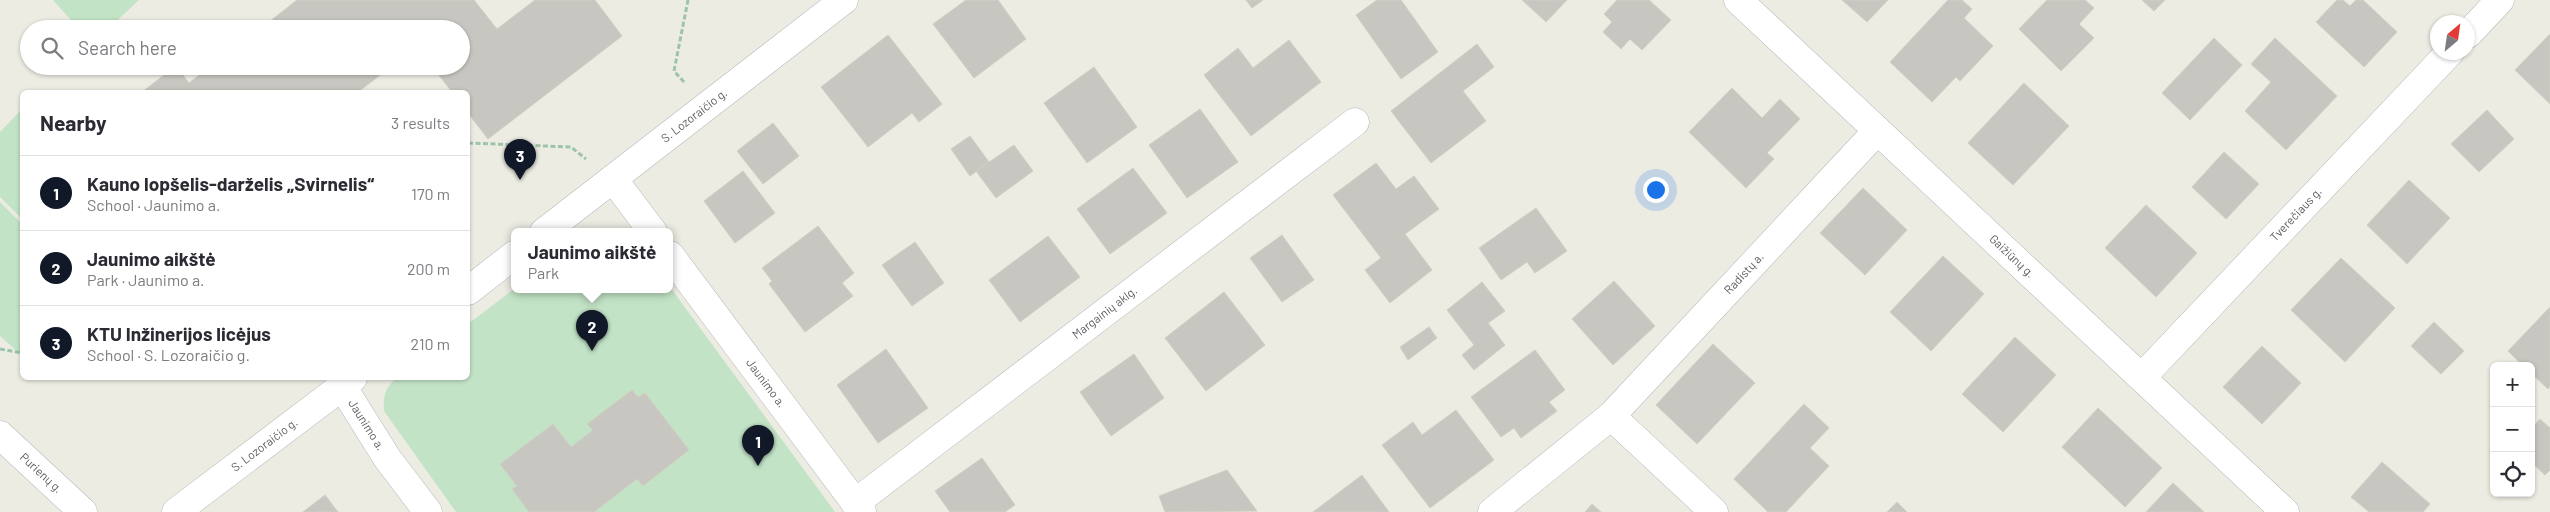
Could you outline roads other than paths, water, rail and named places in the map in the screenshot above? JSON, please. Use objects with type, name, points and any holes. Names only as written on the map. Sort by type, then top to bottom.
[{"type":"street","name":"S. Lozoraičio g.","points":[[549,228],[844,0]]},
{"type":"street","name":"Gaižiūnų g.","points":[[1738,0],[2285,512]]},
{"type":"street","points":[[2475,27],[2500,0]]},
{"type":"street","name":"Tverečiaus g.","points":[[2142,377],[2442,60]]},
{"type":"street","name":"Margainių aklg.","points":[[858,507],[1355,122]]},
{"type":"street","name":"Radistų a.","points":[[1492,512],[1611,416],[1878,131]]},
{"type":"street","points":[[613,179],[650,228]]},
{"type":"street","points":[[470,289],[511,257]]},
{"type":"street","name":"Jaunimo a.","points":[[673,258],[858,507]]},
{"type":"street","name":"S. Lozoraičio g.","points":[[176,512],[347,382]]},
{"type":"street","name":"Jaunimo a.","points":[[347,382],[387,458],[428,512]]},
{"type":"street","points":[[1611,416],[1714,512]]},
{"type":"street","name":"Purienų g.","points":[[0,435],[83,512]]},
{"type":"place","name":"KTU Inžinerijos licėjus","points":[[520,180]]},
{"type":"place","name":"Jaunimo aikštė","points":[[592,351]]},
{"type":"place","name":"Kauno lopšelis-darželis „Svirnelis“","points":[[758,466]]}]
